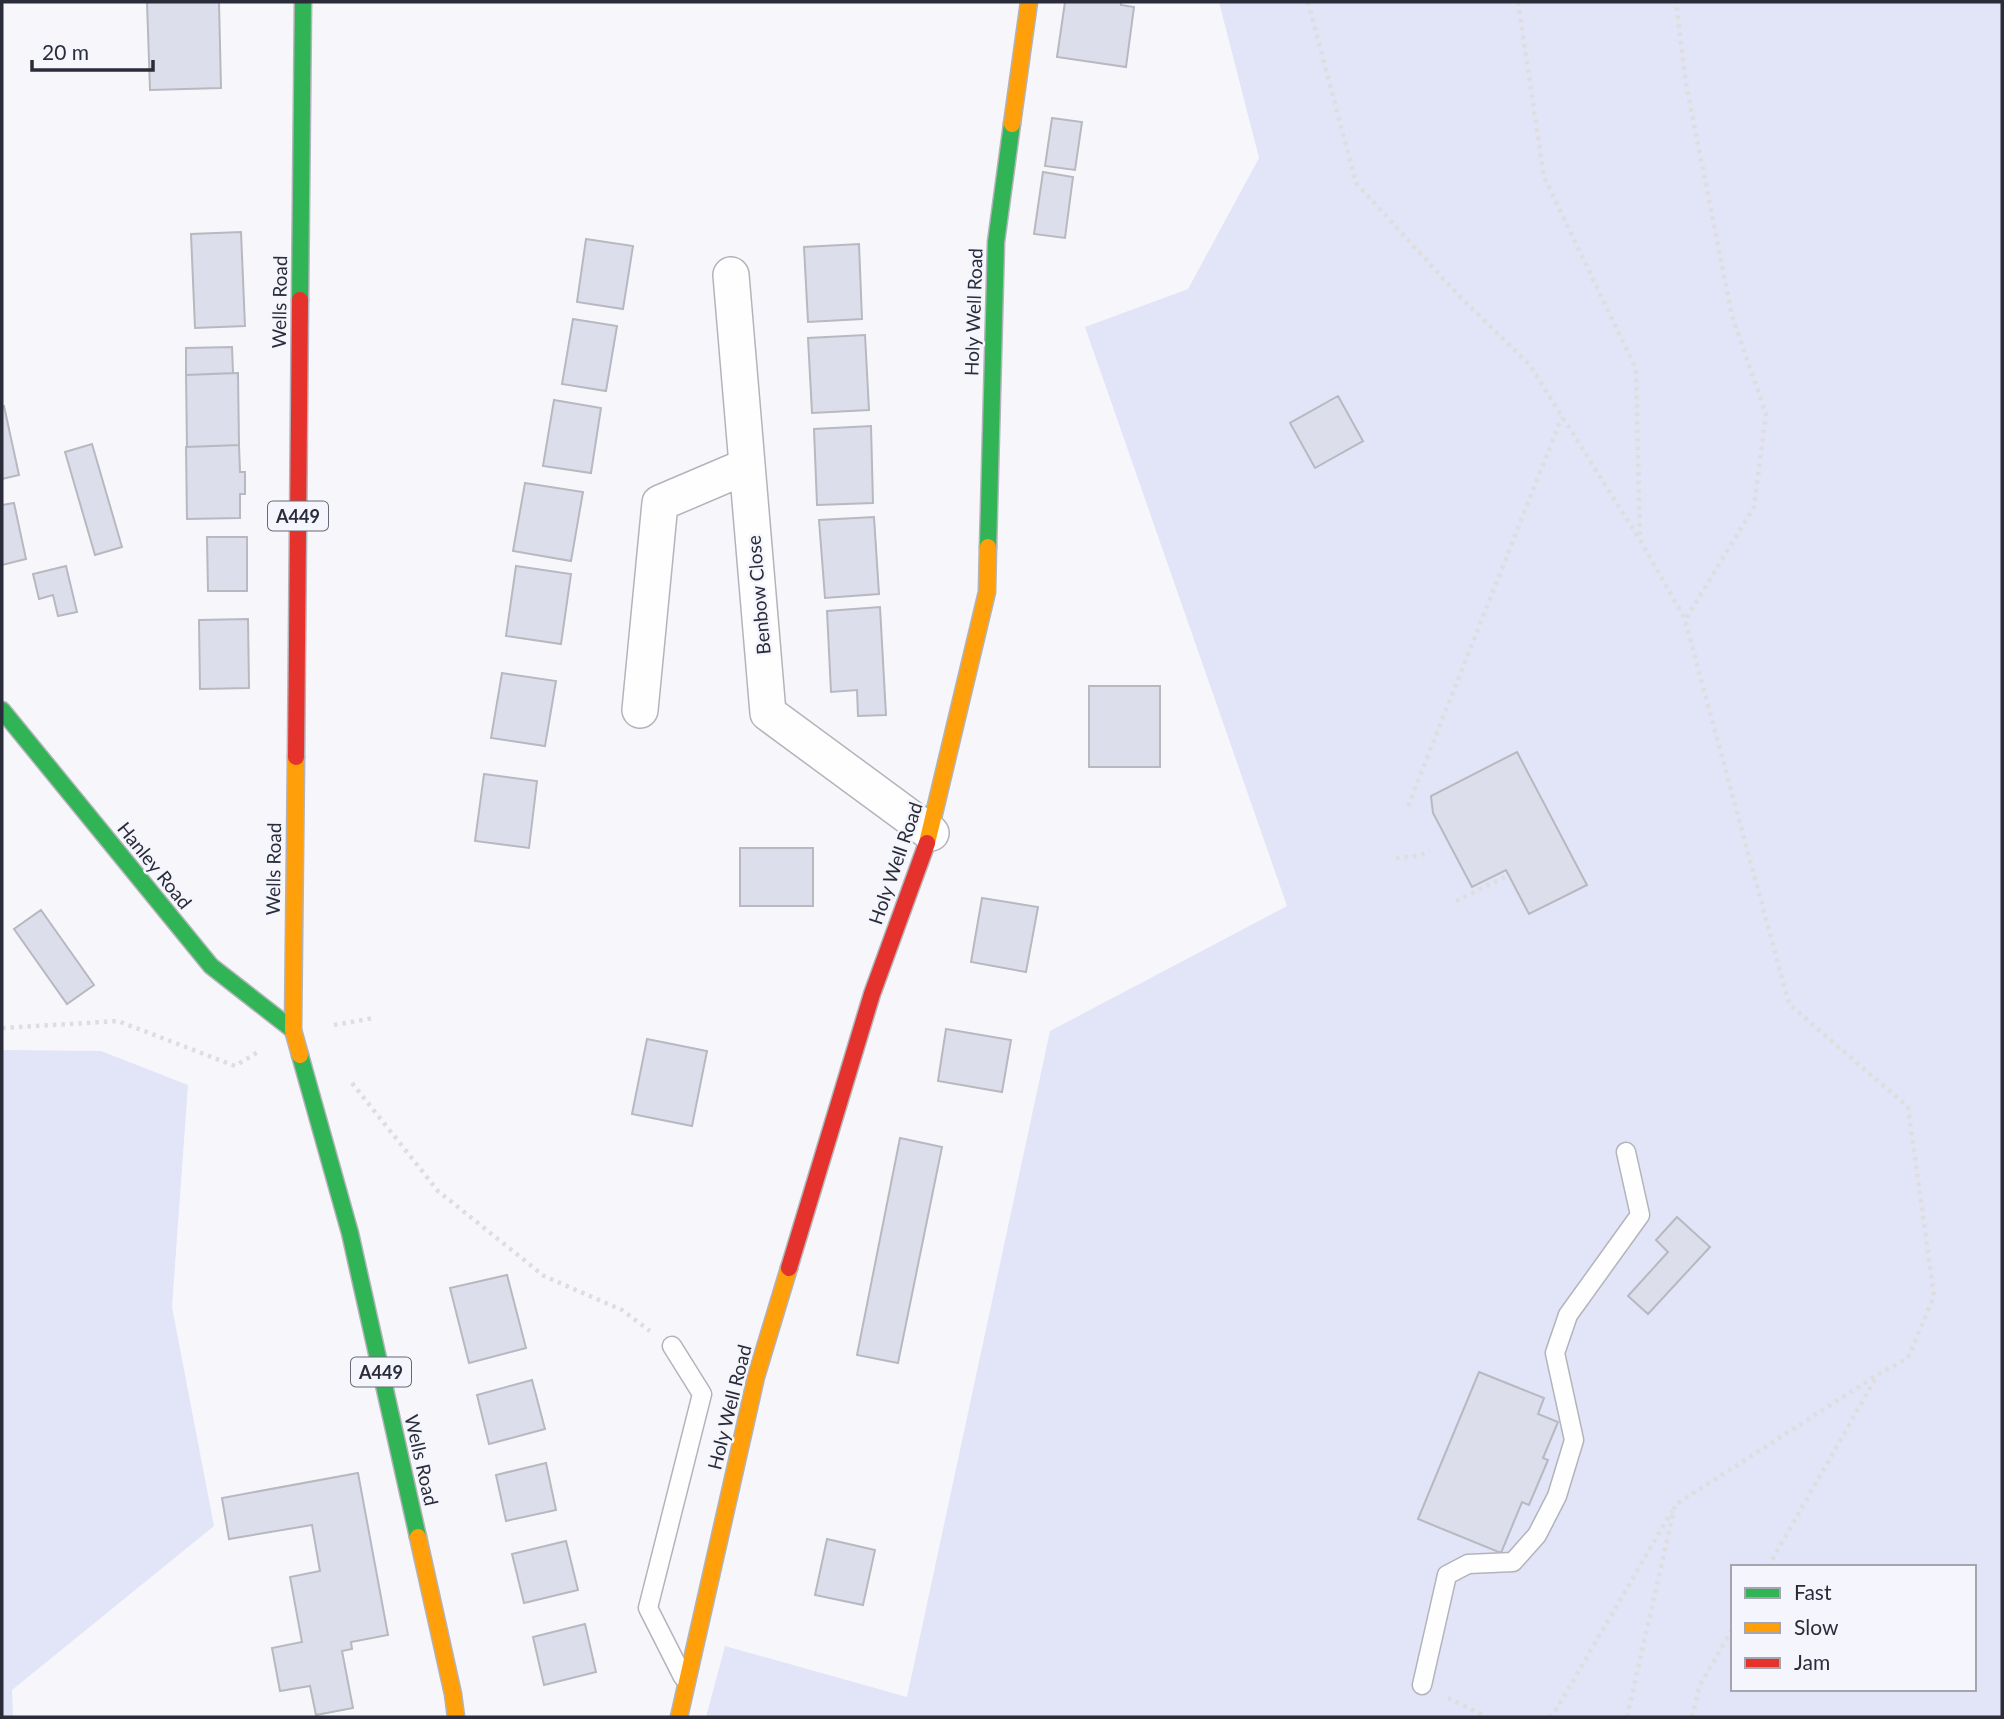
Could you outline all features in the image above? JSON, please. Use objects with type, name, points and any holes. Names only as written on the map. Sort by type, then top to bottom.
[{"type":"main road","name":"Wells Road","points":[[303,2],[293,1030],[350,1233],[456,1717]]},
{"type":"main road","name":"Holy Well Road","points":[[679,1717],[757,1377],[872,994],[931,833],[987,592],[996,242],[1029,2]]},
{"type":"main road","name":"Hanley Road","points":[[2,709],[211,966],[293,1030]]},
{"type":"street","name":"Benbow Close","points":[[731,275],[768,713],[931,833]]},
{"type":"street","points":[[640,710],[660,503],[747,466]]},
{"type":"lane","points":[[1422,1685],[1447,1575],[1468,1564],[1513,1562],[1536,1535],[1557,1496],[1574,1440],[1555,1353],[1568,1315],[1640,1216],[1626,1152]]},
{"type":"lane","points":[[673,1346],[702,1394],[648,1608],[687,1683]]},
{"type":"path","points":[[1308,2],[1356,183],[1461,298],[1530,364],[1640,540],[1685,620],[1789,1004],[1908,1107],[1934,1296],[1908,1358],[1877,1375],[1675,1505],[1556,1710],[1549,1717]]},
{"type":"path","points":[[1518,2],[1544,177],[1636,369],[1640,540]]},
{"type":"path","points":[[1676,2],[1686,84],[1732,316],[1766,414],[1754,508],[1685,620]]},
{"type":"path","points":[[1408,806],[1563,416]]},
{"type":"path","points":[[1396,858],[1418,856],[1430,851]]},
{"type":"path","points":[[1456,901],[1509,875]]},
{"type":"path","points":[[323,1027],[374,1018]]},
{"type":"path","points":[[2,1028],[118,1021],[235,1066],[293,1030]]},
{"type":"path","points":[[351,1083],[438,1191],[544,1276],[622,1310],[673,1346]]},
{"type":"path","points":[[1769,1565],[1877,1375]]},
{"type":"path","points":[[1627,1717],[1675,1505]]},
{"type":"path","points":[[1692,1717],[1700,1685],[1731,1631]]},
{"type":"path","points":[[1422,1685],[1487,1717]]},
{"type":"shaded area","points":[[1219,2],[2002,2],[2002,1717],[706,1717],[725,1646],[907,1697],[1050,1031],[1287,906],[1085,327],[1188,289],[1259,158]]},
{"type":"shaded area","points":[[2,1050],[101,1051],[188,1085],[172,1307],[214,1526],[12,1690],[13,1717],[2,1717]]},
{"type":"building","points":[[147,2],[219,2],[221,88],[150,90]]},
{"type":"building","points":[[1065,2],[1121,2],[1121,5],[1134,7],[1126,67],[1057,57]]},
{"type":"building","points":[[1052,118],[1082,122],[1075,170],[1045,166]]},
{"type":"building","points":[[1043,172],[1073,177],[1065,238],[1034,234]]},
{"type":"building","points":[[241,232],[245,326],[195,328],[191,234]]},
{"type":"building","points":[[586,239],[633,246],[623,309],[577,302]]},
{"type":"building","points":[[859,244],[862,319],[808,322],[804,247]]},
{"type":"building","points":[[573,319],[617,326],[606,391],[562,384]]},
{"type":"building","points":[[865,335],[869,410],[812,413],[808,338]]},
{"type":"building","points":[[232,347],[233,373],[186,375],[186,348]]},
{"type":"building","points":[[238,373],[239,445],[187,447],[186,375]]},
{"type":"building","points":[[1338,396],[1363,441],[1315,468],[1290,423]]},
{"type":"building","points":[[554,400],[601,408],[591,473],[543,466]]},
{"type":"building","points":[[2,406],[19,475],[2,479]]},
{"type":"building","points":[[871,426],[873,503],[817,505],[814,429]]},
{"type":"building","points":[[92,444],[122,547],[95,555],[65,452]]},
{"type":"building","points":[[239,445],[240,472],[245,472],[245,494],[240,494],[240,518],[187,519],[186,447]]},
{"type":"building","points":[[525,483],[583,492],[571,561],[513,551]]},
{"type":"building","points":[[14,503],[26,559],[2,565],[2,505]]},
{"type":"building","points":[[874,517],[879,594],[825,598],[819,520]]},
{"type":"building","points":[[207,537],[247,537],[247,591],[208,591]]},
{"type":"building","points":[[66,566],[77,612],[58,616],[53,595],[39,599],[33,574]]},
{"type":"building","points":[[516,566],[571,574],[561,644],[506,636]]},
{"type":"building","points":[[880,607],[886,715],[858,716],[857,690],[831,692],[827,611]]},
{"type":"building","points":[[248,619],[249,688],[200,689],[199,620]]},
{"type":"building","points":[[502,673],[556,681],[545,746],[491,738]]},
{"type":"building","points":[[1089,686],[1160,686],[1160,767],[1089,767]]},
{"type":"building","points":[[1517,752],[1587,885],[1529,914],[1506,870],[1472,887],[1433,813],[1431,796]]},
{"type":"building","points":[[484,774],[537,781],[529,848],[475,841]]},
{"type":"building","points":[[740,848],[813,848],[813,906],[740,906]]},
{"type":"building","points":[[982,898],[1038,907],[1026,972],[971,962]]},
{"type":"building","points":[[41,910],[94,985],[67,1004],[14,929]]},
{"type":"building","points":[[946,1029],[1011,1040],[1002,1092],[938,1081]]},
{"type":"building","points":[[647,1039],[707,1051],[692,1126],[632,1114]]},
{"type":"building","points":[[900,1138],[942,1147],[898,1363],[857,1355]]},
{"type":"building","points":[[1677,1217],[1710,1247],[1648,1314],[1628,1296],[1668,1252],[1656,1240]]},
{"type":"building","points":[[507,1275],[526,1348],[469,1363],[450,1288]]},
{"type":"building","points":[[1479,1372],[1544,1398],[1538,1414],[1558,1422],[1543,1458],[1548,1460],[1529,1505],[1522,1502],[1501,1553],[1418,1519]]},
{"type":"building","points":[[532,1380],[545,1429],[489,1444],[477,1395]]},
{"type":"building","points":[[546,1463],[556,1510],[506,1521],[496,1475]]},
{"type":"building","points":[[358,1473],[388,1635],[351,1642],[352,1649],[342,1651],[353,1708],[316,1715],[310,1686],[280,1691],[272,1648],[302,1642],[290,1577],[320,1571],[312,1525],[229,1539],[222,1498]]},
{"type":"building","points":[[827,1539],[875,1550],[863,1605],[815,1595]]},
{"type":"building","points":[[566,1541],[578,1590],[524,1603],[512,1554]]},
{"type":"building","points":[[585,1624],[596,1672],[544,1685],[533,1637]]},
{"type":"traffic: fast","points":[[300,300],[303,2]]},
{"type":"traffic: fast","points":[[988,547],[996,242],[1012,124]]},
{"type":"traffic: fast","points":[[2,710],[211,966],[293,1030]]},
{"type":"traffic: fast","points":[[300,1055],[350,1233],[418,1537]]},
{"type":"traffic: slow","points":[[1012,124],[1029,2]]},
{"type":"traffic: slow","points":[[927,843],[987,592],[988,547]]},
{"type":"traffic: slow","points":[[296,757],[293,1030],[300,1055]]},
{"type":"traffic: slow","points":[[679,1717],[756,1377],[789,1268]]},
{"type":"traffic: slow","points":[[418,1537],[456,1717]]},
{"type":"traffic: jam","points":[[296,757],[300,300]]},
{"type":"traffic: jam","points":[[789,1268],[872,994],[927,843]]}]
